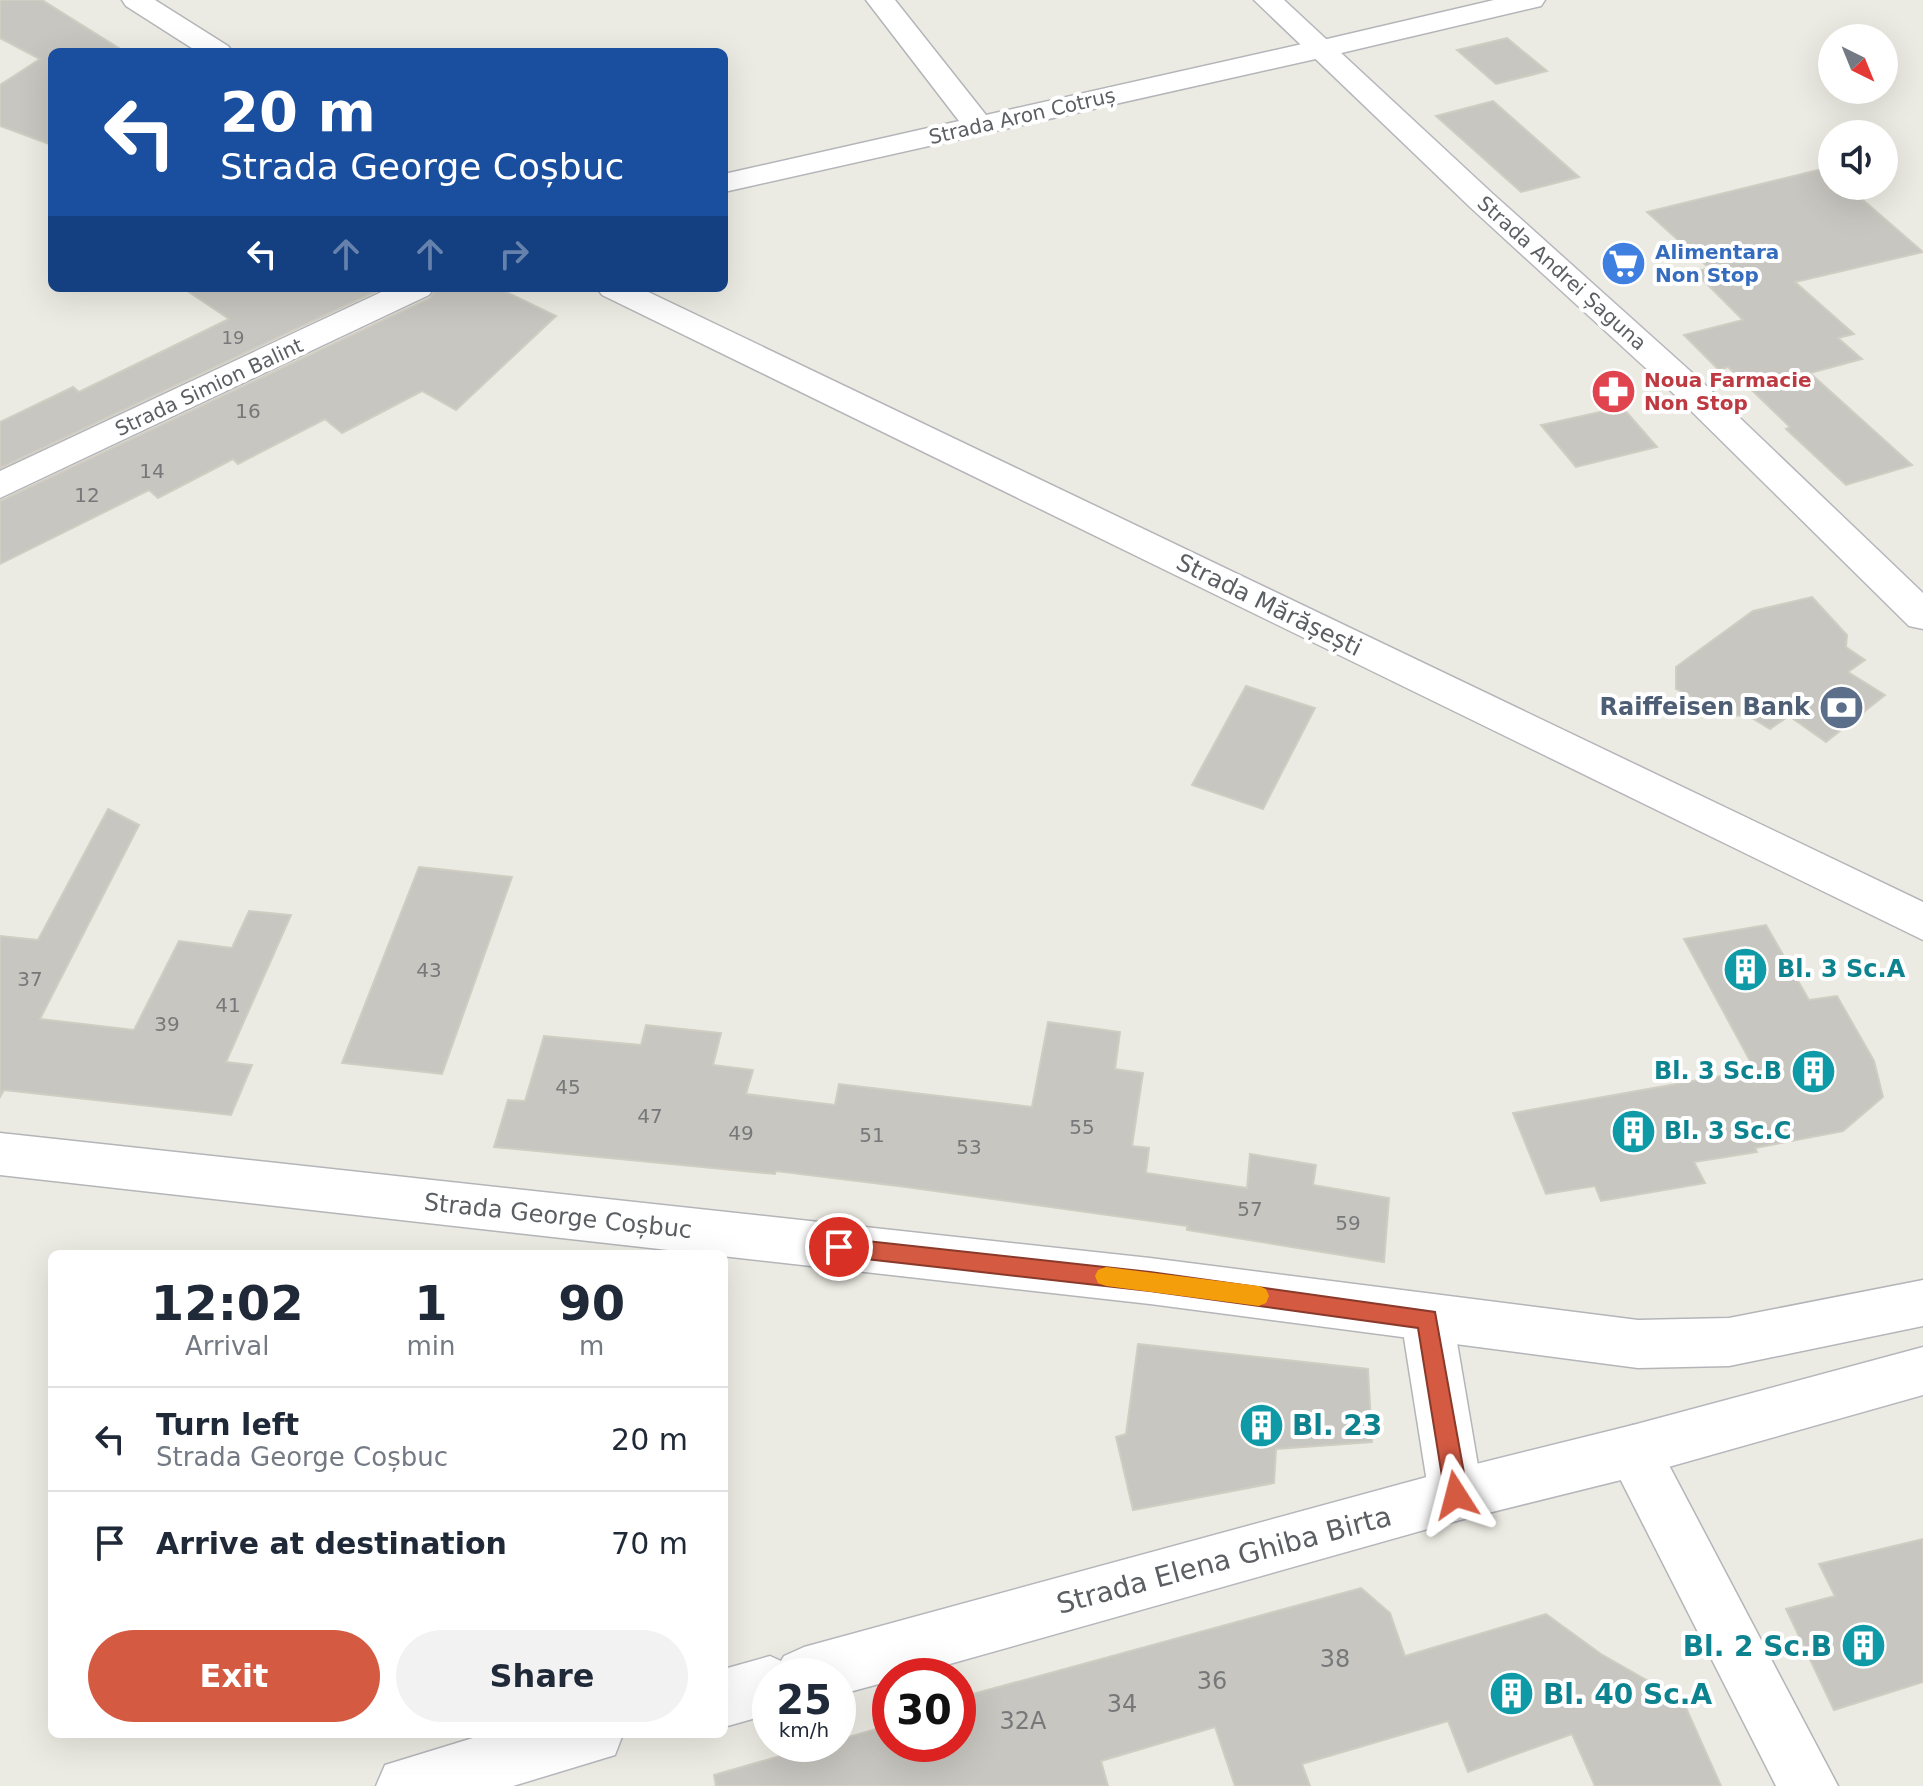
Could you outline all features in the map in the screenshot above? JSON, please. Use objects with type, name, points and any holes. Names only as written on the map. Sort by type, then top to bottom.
[{"type":"street","points":[[136,0],[212,48]]},
{"type":"street","points":[[880,0],[979,126]]},
{"type":"street","name":"Strada Andrei Șaguna","points":[[1268,0],[1686,386],[1923,616]]},
{"type":"street","name":"Strada Aron Cotruș","points":[[728,182],[1531,0]]},
{"type":"street","name":"Strada Simion Balint","points":[[0,486],[409,292]]},
{"type":"street","name":"Strada Mărășești","points":[[622,292],[1923,922]]},
{"type":"street","points":[[1872,897],[1923,891]]},
{"type":"street","name":"Strada George Coșbuc","points":[[0,1154],[1150,1281],[1638,1344],[1685,1346],[1729,1342],[1923,1303]]},
{"type":"street","points":[[1427,1319],[1456,1495]]},
{"type":"street","name":"Strada Elena Ghiba Birta","points":[[856,1662],[1456,1495],[1633,1451],[1923,1371]]},
{"type":"street","points":[[1633,1451],[1808,1786]]},
{"type":"street","points":[[728,1697],[752,1690]]},
{"type":"street","points":[[406,1786],[580,1738]]},
{"type":"building","points":[[0,0],[42,0],[119,48],[48,48],[48,144],[0,126],[0,85],[40,59],[0,38]]},
{"type":"building","points":[[1507,38],[1547,71],[1496,84],[1457,50]]},
{"type":"building","points":[[1493,101],[1579,177],[1521,192],[1436,116]]},
{"type":"building","points":[[1818,170],[1818,200],[1863,200],[1923,252],[1795,282],[1854,334],[1838,338],[1862,359],[1810,373],[1912,465],[1846,485],[1786,429],[1790,427],[1728,367],[1719,370],[1684,335],[1743,320],[1695,272],[1709,268],[1647,212]]},
{"type":"building","points":[[189,292],[374,292],[0,468],[0,422],[73,387],[79,392],[229,319]]},
{"type":"building","points":[[434,292],[506,292],[556,316],[456,410],[422,391],[342,433],[325,419],[238,464],[233,459],[158,498],[149,490],[0,564],[0,501],[430,298]]},
{"type":"building","points":[[1622,407],[1657,447],[1576,467],[1541,425]]},
{"type":"building","points":[[1812,597],[1847,635],[1846,647],[1865,660],[1848,672],[1885,695],[1826,742],[1789,716],[1770,729],[1747,715],[1730,716],[1676,689],[1676,667],[1753,611]]},
{"type":"building","points":[[1246,686],[1315,708],[1263,809],[1192,785]]},
{"type":"building","points":[[108,809],[139,825],[40,1019],[134,1030],[179,941],[232,948],[249,911],[291,915],[226,1062],[252,1065],[231,1115],[4,1090],[0,1097],[0,936],[38,940]]},
{"type":"building","points":[[419,867],[512,877],[442,1074],[342,1063]]},
{"type":"building","points":[[1766,925],[1809,1000],[1837,996],[1874,1061],[1883,1097],[1843,1131],[1755,1148],[1757,1152],[1694,1162],[1705,1183],[1601,1201],[1595,1186],[1546,1194],[1513,1113],[1755,1070],[1684,939]]},
{"type":"building","points":[[1048,1022],[1120,1032],[1115,1069],[1143,1073],[1132,1146],[1149,1148],[1146,1173],[1247,1188],[1250,1154],[1316,1165],[1313,1185],[1389,1198],[1384,1262],[1187,1230],[1187,1226],[906,1187],[776,1171],[775,1174],[494,1147],[508,1100],[525,1101],[544,1036],[641,1045],[646,1025],[721,1033],[713,1065],[753,1070],[746,1094],[835,1105],[839,1084],[1032,1107]]},
{"type":"building","name":"Bl. 23","points":[[1138,1344],[1368,1369],[1372,1442],[1276,1449],[1274,1483],[1133,1510],[1116,1437],[1126,1434]]},
{"type":"building","name":"Bl. 2 Sc.B","points":[[1923,1539],[1923,1682],[1834,1710],[1786,1609],[1835,1596],[1819,1564]]},
{"type":"building","points":[[1361,1588],[1390,1613],[1405,1656],[1546,1614],[1601,1654],[1683,1701],[1721,1786],[1595,1786],[1572,1734],[1468,1772],[1448,1721],[1302,1764],[1310,1786],[1235,1786],[1215,1727],[1101,1761],[1108,1786],[716,1786],[714,1775],[759,1762],[856,1762],[856,1735],[872,1730],[872,1762],[976,1762],[976,1693]]},
{"type":"slow traffic","points":[[1106,1276],[1259,1296]]},
{"type":"place","name":"Alimentara Non Stop","points":[[1624,264]]},
{"type":"place","name":"Noua Farmacie Non Stop","points":[[1613,391]]},
{"type":"place","name":"Raiffeisen Bank","points":[[1841,707]]},
{"type":"place","name":"Bl. 3 Sc.A","points":[[1746,969]]},
{"type":"place","name":"Bl. 3 Sc.B","points":[[1813,1071]]},
{"type":"place","name":"Bl. 3 Sc.C","points":[[1633,1131]]},
{"type":"place","name":"Bl. 23","points":[[1261,1425]]},
{"type":"place","name":"Bl. 2 Sc.B","points":[[1863,1646]]},
{"type":"place","name":"Bl. 40 Sc.A","points":[[1512,1694]]},
{"type":"route","points":[[839,1247],[1150,1281],[1427,1319],[1456,1495]]}]
